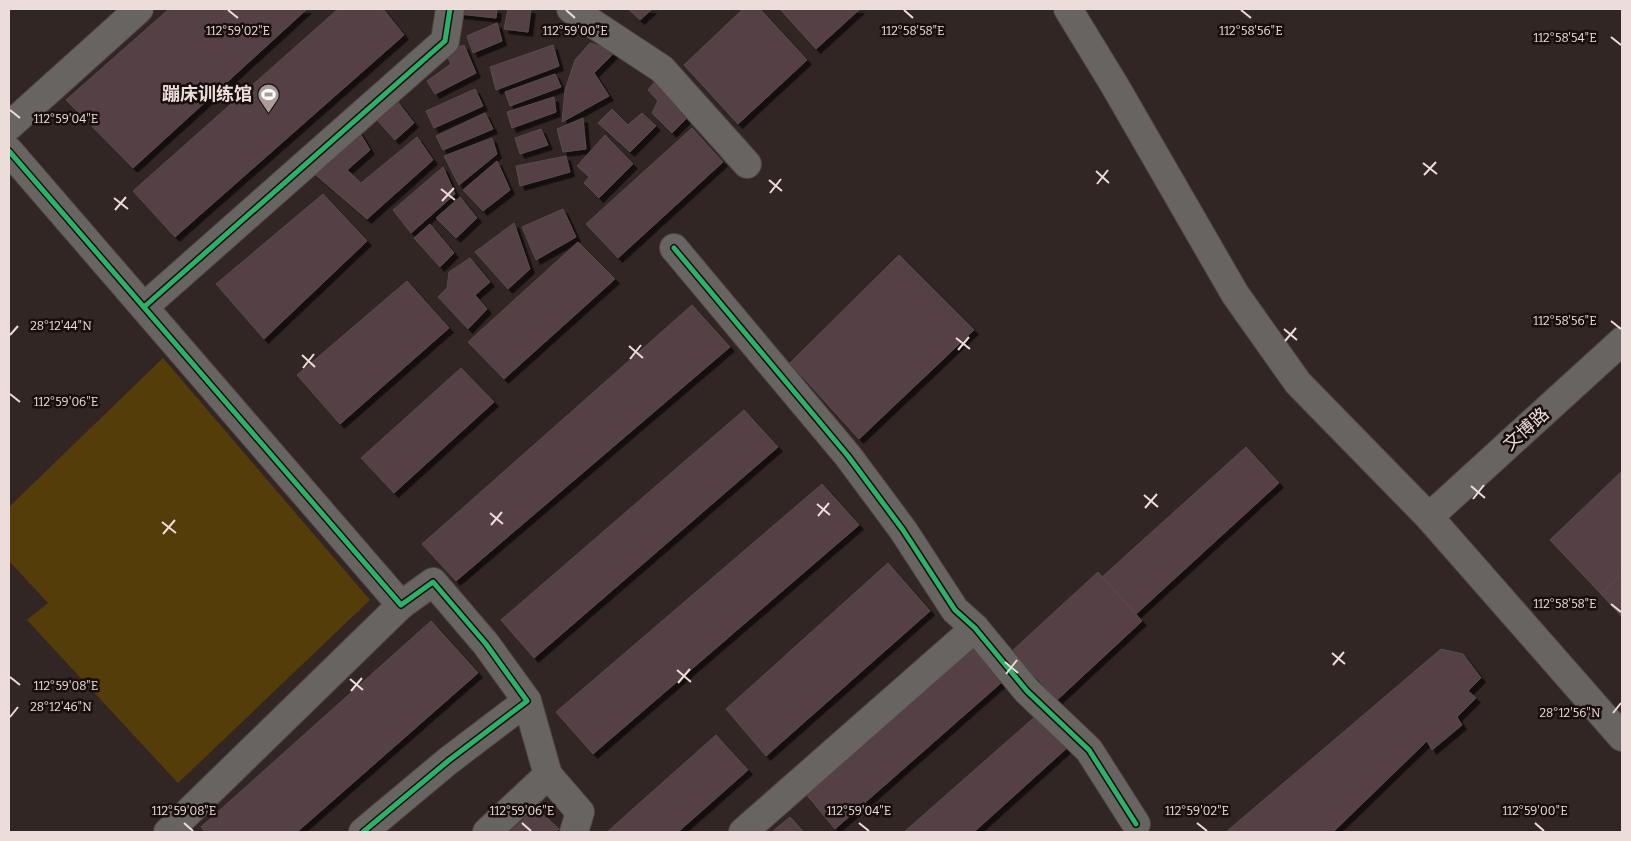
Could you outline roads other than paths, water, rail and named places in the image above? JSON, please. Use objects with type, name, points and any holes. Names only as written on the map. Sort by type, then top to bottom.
[{"type":"street","points":[[9,126],[139,9]]},
{"type":"street","points":[[144,307],[444,41],[450,9]]},
{"type":"street","points":[[571,9],[662,69],[747,164]]},
{"type":"street","points":[[1068,9],[1116,86],[1235,294],[1298,384],[1429,517],[1622,737]]},
{"type":"street","points":[[9,151],[401,605]]},
{"type":"street","points":[[674,248],[848,456],[903,530],[955,610],[974,628],[1027,691],[1089,750],[1136,824]]},
{"type":"street","name":"文博路","points":[[1429,517],[1622,341]]},
{"type":"street","points":[[168,832],[401,605],[433,582],[486,644],[527,701],[548,775],[580,812],[574,832]]},
{"type":"street","points":[[743,832],[974,628]]},
{"type":"street","points":[[363,832],[448,761],[527,701]]},
{"type":"street","points":[[487,832],[548,775]]},
{"type":"place","name":"蹦床训练馆","points":[[268,113]]}]
